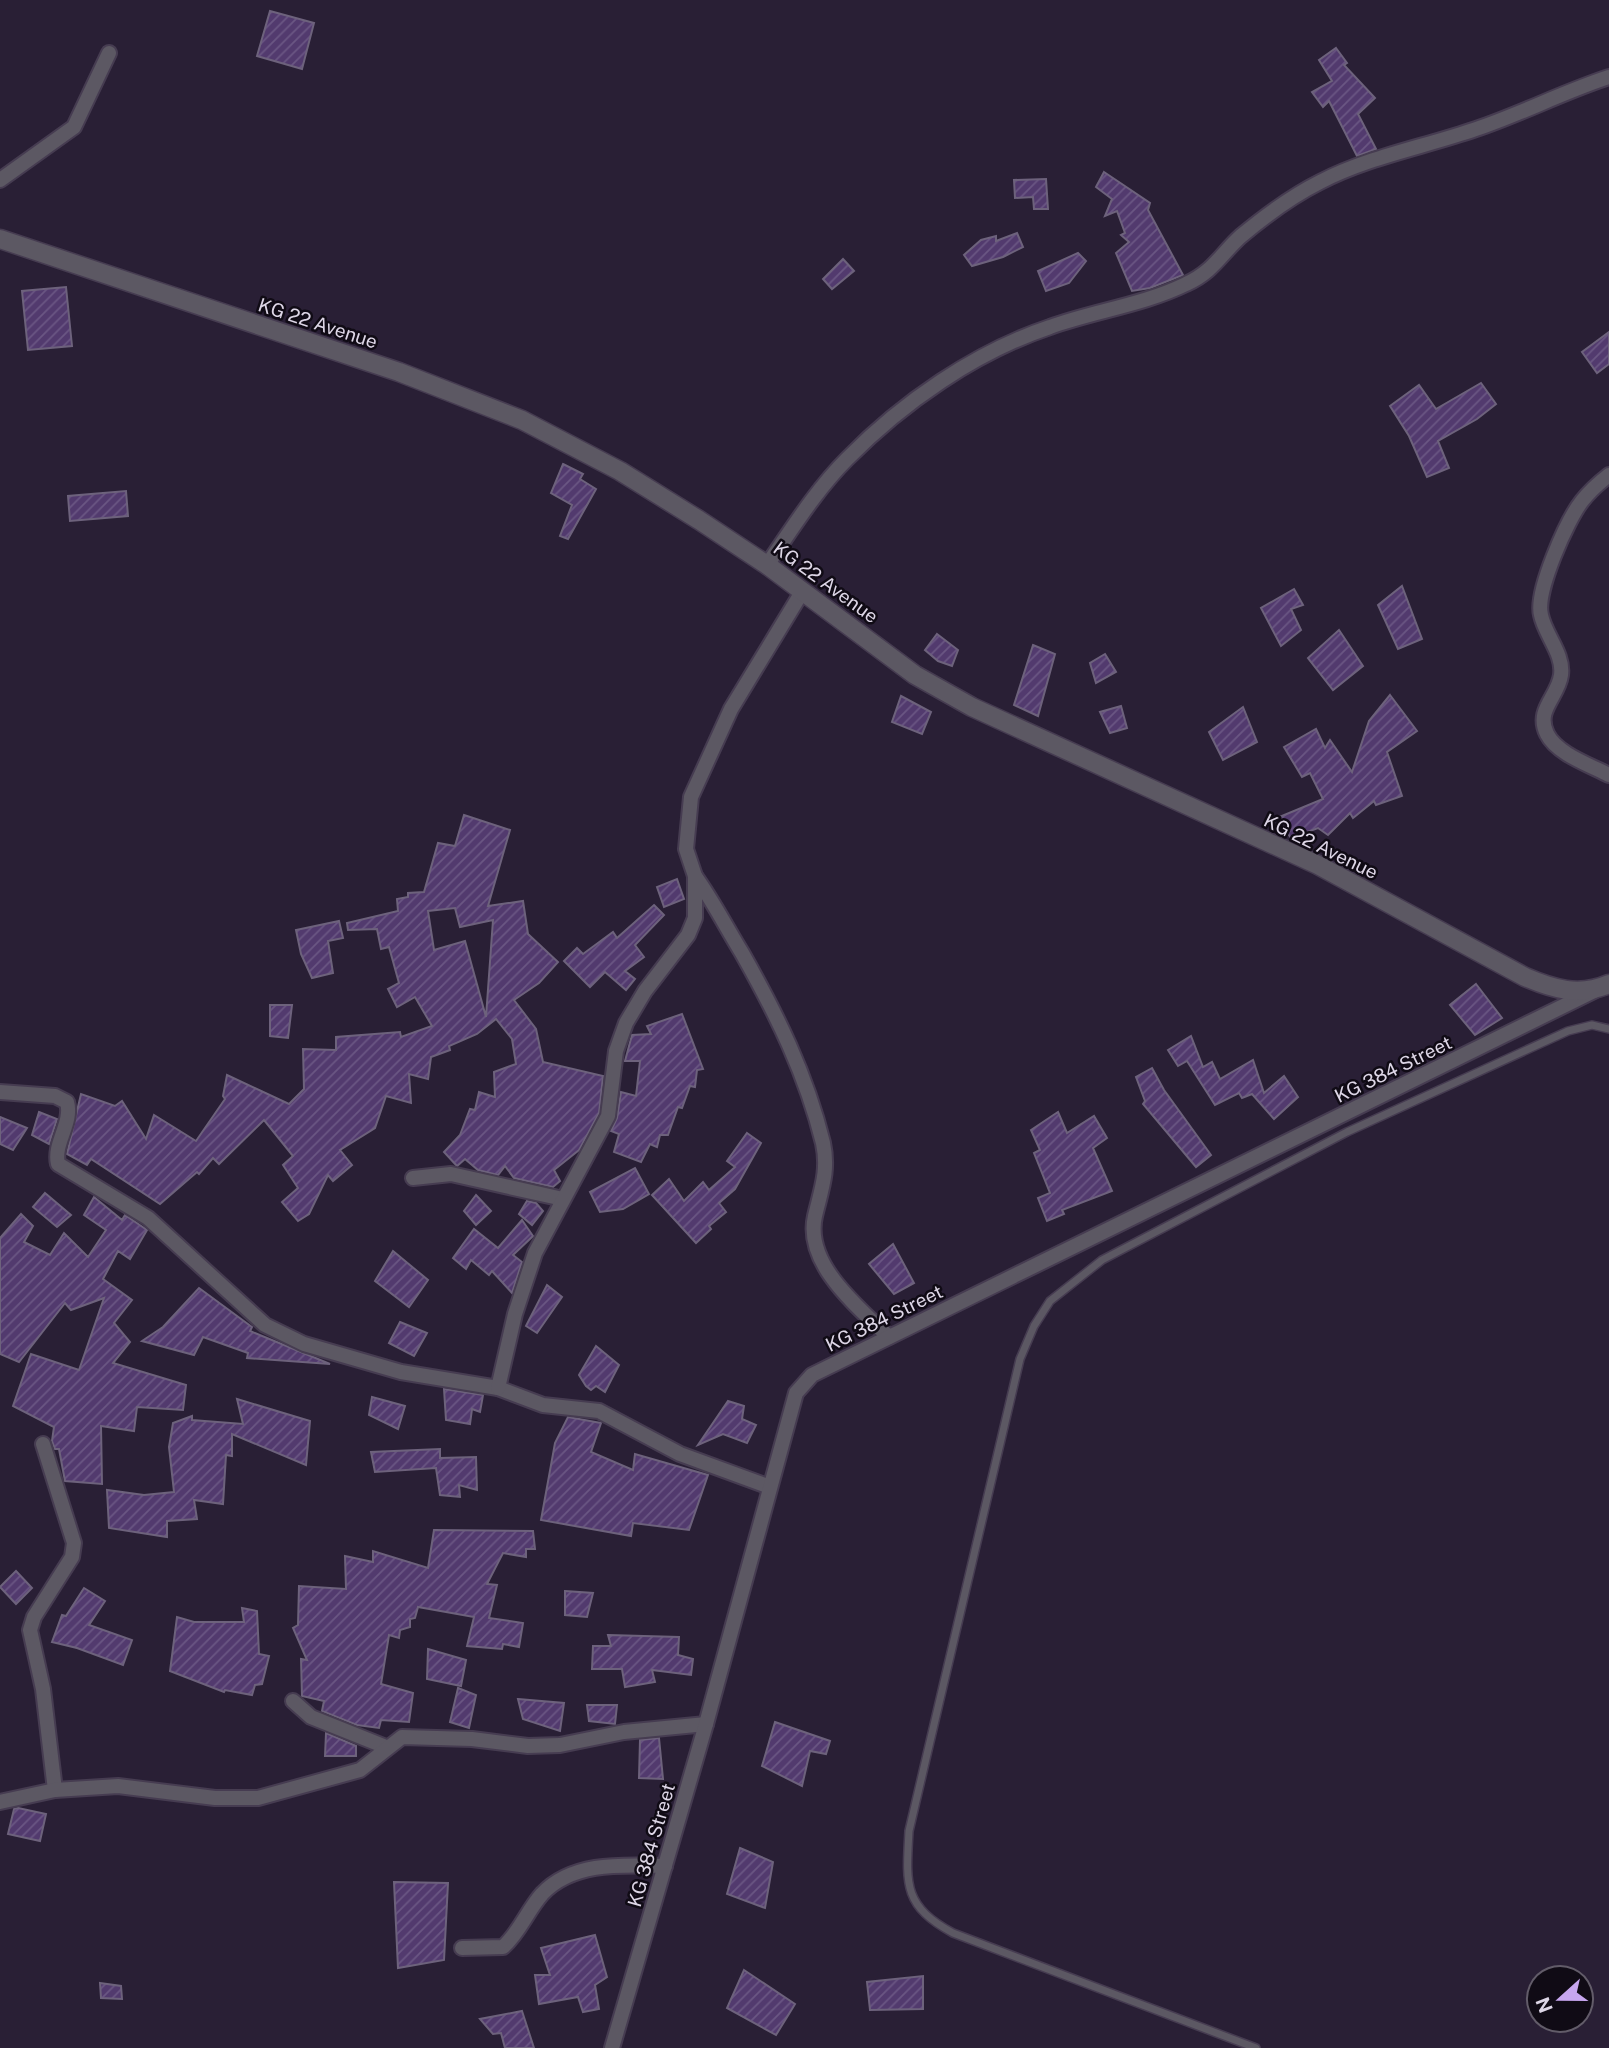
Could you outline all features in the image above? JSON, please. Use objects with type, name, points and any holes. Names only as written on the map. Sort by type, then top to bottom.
[{"type":"street","points":[[0,180],[74,127],[109,53]]},
{"type":"street","points":[[767,565],[808,505],[846,460],[892,418],[986,354],[1049,327],[1152,298],[1187,284],[1214,268],[1239,238],[1272,212],[1320,182],[1367,163],[1478,128],[1609,77]]},
{"type":"street","name":"KG 22 Avenue","points":[[0,239],[399,372],[522,420],[621,471],[767,565],[915,675],[972,707],[1318,865],[1525,977],[1560,990],[1578,991],[1607,985]]},
{"type":"street","points":[[1609,475],[1581,501],[1558,546],[1539,611],[1561,667],[1561,678],[1547,702],[1542,722],[1549,737],[1568,753],[1609,775]]},
{"type":"street","points":[[802,592],[731,709],[691,797],[686,849],[695,876],[717,907],[780,1020],[803,1074],[823,1146],[827,1172],[812,1231],[817,1254],[835,1280],[889,1337]]},
{"type":"street","points":[[498,1388],[514,1314],[535,1253],[608,1116],[617,1051],[626,1023],[645,991],[688,934],[695,918],[695,876]]},
{"type":"street","name":"KG 384 Street","points":[[612,2048],[706,1724],[796,1394],[803,1383],[812,1375],[1607,985]]},
{"type":"street","points":[[0,1092],[55,1096],[67,1102],[69,1110],[56,1155],[58,1164],[148,1218],[265,1325],[304,1344],[401,1372],[498,1388],[543,1405],[599,1411],[680,1454],[770,1487]]},
{"type":"street","points":[[413,1178],[452,1174],[563,1199]]},
{"type":"street","points":[[43,1444],[74,1543],[72,1557],[34,1617],[30,1630],[43,1689],[55,1790]]},
{"type":"street","points":[[293,1701],[310,1717],[386,1746]]},
{"type":"street","points":[[0,1802],[55,1790],[118,1786],[215,1798],[258,1798],[360,1770],[386,1746],[402,1737],[427,1736],[528,1746],[560,1745],[624,1732],[706,1724]]},
{"type":"street","points":[[463,1948],[503,1947],[543,1893],[570,1876],[612,1865],[665,1866]]},
{"type":"lane","points":[[1256,2048],[953,1933],[927,1919],[917,1905],[907,1882],[909,1832],[1020,1359],[1034,1326],[1050,1301],[1102,1260],[1348,1132],[1567,1031],[1592,1025],[1609,1029]]},
{"type":"building","points":[[270,11],[314,23],[302,69],[257,56]]},
{"type":"building","points":[[1336,48],[1347,63],[1344,65],[1375,98],[1358,114],[1376,149],[1357,156],[1329,101],[1323,107],[1312,92],[1332,81],[1319,60]]},
{"type":"building","points":[[1104,172],[1150,203],[1148,210],[1183,275],[1150,288],[1132,291],[1116,253],[1129,242],[1121,235],[1125,233],[1117,211],[1105,216],[1112,199],[1096,187]]},
{"type":"building","points":[[1046,179],[1048,209],[1034,209],[1033,197],[1015,198],[1014,180]]},
{"type":"building","points":[[1017,233],[1023,247],[1003,257],[972,266],[964,255],[981,240],[996,236],[996,241]]},
{"type":"building","points":[[1078,253],[1086,261],[1069,283],[1046,291],[1038,271]]},
{"type":"building","points":[[843,259],[854,271],[832,289],[823,279]]},
{"type":"building","points":[[66,287],[72,346],[28,350],[22,291]]},
{"type":"building","points":[[1609,332],[1609,364],[1597,373],[1582,352]]},
{"type":"building","points":[[1481,383],[1496,404],[1477,419],[1438,441],[1449,468],[1427,477],[1409,436],[1390,406],[1419,385],[1436,409]]},
{"type":"building","points":[[563,464],[583,474],[580,479],[596,489],[568,539],[560,536],[572,505],[551,493]]},
{"type":"building","points":[[126,491],[128,516],[70,521],[68,496]]},
{"type":"building","points":[[1402,586],[1422,639],[1398,649],[1378,605]]},
{"type":"building","points":[[1294,589],[1303,605],[1291,609],[1301,630],[1281,646],[1261,608]]},
{"type":"building","points":[[1339,630],[1363,666],[1333,690],[1308,658]]},
{"type":"building","points":[[937,634],[958,650],[952,666],[938,661],[925,650]]},
{"type":"building","points":[[1033,645],[1055,654],[1038,716],[1014,705]]},
{"type":"building","points":[[1105,654],[1116,672],[1096,683],[1090,663]]},
{"type":"building","points":[[1390,695],[1417,731],[1387,752],[1402,796],[1376,805],[1374,801],[1353,818],[1350,813],[1328,835],[1318,828],[1291,838],[1277,818],[1323,799],[1310,773],[1302,777],[1284,747],[1316,729],[1325,748],[1330,740],[1352,772],[1369,721]]},
{"type":"building","points":[[901,696],[931,712],[922,734],[892,722]]},
{"type":"building","points":[[1121,706],[1127,728],[1110,733],[1100,712]]},
{"type":"building","points":[[1243,707],[1257,742],[1223,760],[1209,732]]},
{"type":"building","points":[[464,815],[510,830],[488,906],[523,901],[528,934],[558,962],[539,983],[514,1000],[536,1029],[543,1062],[603,1076],[599,1113],[579,1150],[554,1170],[560,1181],[553,1187],[514,1178],[505,1166],[498,1175],[478,1170],[465,1159],[457,1166],[444,1152],[460,1135],[470,1109],[475,1110],[479,1092],[495,1097],[494,1072],[516,1064],[512,1039],[496,1019],[477,1034],[449,1046],[450,1050],[431,1057],[428,1079],[409,1074],[411,1103],[386,1096],[375,1128],[340,1150],[352,1165],[333,1181],[328,1175],[309,1214],[298,1221],[282,1202],[298,1188],[283,1165],[293,1156],[264,1120],[219,1164],[213,1158],[199,1174],[197,1172],[160,1204],[91,1159],[87,1165],[67,1154],[81,1094],[115,1106],[122,1101],[146,1139],[154,1115],[196,1141],[225,1099],[223,1096],[227,1075],[289,1104],[304,1089],[303,1049],[336,1050],[336,1037],[400,1032],[401,1037],[432,1026],[415,997],[397,1007],[388,989],[399,983],[389,947],[381,949],[377,929],[348,930],[347,923],[398,911],[397,899],[408,897],[408,893],[424,892],[438,843],[455,846]],"holes":[[[455,908],[460,927],[493,920],[486,1017],[465,941],[434,950],[428,911]]]},
{"type":"building","points":[[677,879],[684,899],[664,907],[657,887]]},
{"type":"building","points":[[654,905],[664,915],[635,945],[644,957],[625,971],[635,979],[626,990],[605,972],[590,987],[564,961],[577,948],[583,954],[613,932],[617,938]]},
{"type":"building","points":[[339,921],[343,938],[328,941],[333,973],[312,978],[301,954],[296,930]]},
{"type":"building","points":[[1476,984],[1502,1018],[1475,1035],[1450,1005]]},
{"type":"building","points":[[270,1005],[292,1005],[288,1038],[270,1036]]},
{"type":"building","points":[[682,1014],[703,1069],[697,1070],[695,1087],[690,1086],[682,1108],[678,1107],[668,1135],[660,1135],[657,1147],[650,1144],[641,1162],[614,1152],[619,1134],[611,1131],[617,1118],[621,1092],[636,1096],[640,1061],[625,1061],[632,1035],[651,1034],[647,1026]]},
{"type":"building","points":[[1191,1036],[1203,1067],[1212,1062],[1220,1079],[1253,1060],[1264,1093],[1284,1076],[1298,1097],[1274,1119],[1252,1094],[1242,1098],[1239,1093],[1215,1105],[1187,1061],[1178,1066],[1168,1050]]},
{"type":"building","points":[[1152,1068],[1164,1090],[1211,1155],[1196,1167],[1143,1104],[1145,1101],[1136,1077]]},
{"type":"building","points":[[39,1112],[57,1119],[49,1144],[32,1135]]},
{"type":"building","points":[[1058,1112],[1067,1133],[1094,1116],[1107,1138],[1093,1148],[1112,1191],[1062,1210],[1064,1214],[1047,1221],[1038,1198],[1050,1193],[1034,1153],[1040,1150],[1031,1130]]},
{"type":"building","points":[[0,1117],[27,1128],[13,1150],[0,1144]]},
{"type":"building","points":[[747,1133],[761,1143],[735,1189],[719,1203],[726,1212],[709,1226],[711,1229],[696,1243],[652,1195],[669,1179],[684,1201],[703,1182],[709,1190],[735,1167],[727,1161]]},
{"type":"building","points":[[635,1168],[649,1194],[623,1209],[600,1212],[590,1192]]},
{"type":"building","points":[[45,1193],[71,1215],[57,1227],[33,1207]]},
{"type":"building","points":[[476,1195],[491,1211],[476,1225],[464,1211]]},
{"type":"building","points":[[94,1197],[122,1220],[125,1215],[147,1230],[130,1259],[118,1251],[103,1279],[132,1300],[114,1323],[130,1342],[113,1363],[186,1385],[183,1410],[137,1407],[134,1431],[101,1426],[102,1484],[65,1481],[59,1449],[55,1449],[52,1441],[54,1427],[13,1406],[31,1354],[79,1370],[104,1298],[71,1310],[65,1303],[19,1362],[0,1354],[0,1238],[21,1214],[33,1226],[24,1242],[50,1255],[64,1233],[88,1257],[106,1230],[84,1215]]},
{"type":"building","points":[[527,1201],[536,1203],[543,1211],[532,1225],[519,1214]]},
{"type":"building","points":[[522,1220],[533,1236],[513,1255],[522,1262],[512,1293],[492,1271],[489,1275],[471,1260],[466,1269],[453,1258],[474,1229],[498,1248]]},
{"type":"building","points":[[893,1244],[914,1283],[894,1294],[869,1264]]},
{"type":"building","points":[[393,1251],[428,1280],[409,1307],[375,1281]]},
{"type":"building","points":[[547,1285],[562,1297],[537,1333],[526,1326]]},
{"type":"building","points":[[199,1288],[252,1327],[250,1331],[330,1364],[247,1358],[248,1353],[203,1337],[194,1355],[142,1341],[163,1327]]},
{"type":"building","points":[[400,1322],[427,1333],[414,1356],[389,1343]]},
{"type":"building","points":[[596,1346],[619,1365],[605,1392],[596,1386],[591,1390],[579,1375]]},
{"type":"building","points":[[444,1389],[483,1395],[480,1412],[472,1409],[470,1424],[446,1420]]},
{"type":"building","points":[[372,1397],[405,1406],[398,1429],[369,1415]]},
{"type":"building","points":[[237,1399],[310,1421],[306,1465],[232,1434],[232,1456],[226,1455],[223,1504],[194,1500],[197,1519],[167,1521],[167,1537],[109,1528],[107,1490],[144,1495],[174,1492],[169,1447],[173,1423],[192,1416],[192,1420],[243,1424]]},
{"type":"building","points":[[728,1401],[744,1406],[742,1419],[756,1425],[747,1443],[723,1434],[698,1445]]},
{"type":"building","points":[[568,1417],[601,1423],[591,1452],[633,1470],[635,1454],[708,1475],[689,1530],[633,1523],[631,1536],[541,1520],[555,1443]]},
{"type":"building","points":[[440,1449],[440,1458],[476,1457],[477,1490],[459,1485],[460,1497],[440,1495],[436,1468],[375,1472],[371,1452]]},
{"type":"building","points":[[434,1530],[533,1531],[535,1549],[526,1549],[526,1557],[503,1553],[487,1584],[497,1585],[489,1618],[523,1623],[519,1647],[503,1644],[502,1649],[467,1646],[474,1617],[418,1607],[415,1618],[410,1619],[410,1627],[400,1630],[399,1638],[389,1635],[381,1684],[413,1693],[409,1722],[381,1720],[379,1728],[357,1725],[322,1711],[324,1701],[302,1696],[301,1659],[307,1660],[293,1628],[298,1625],[299,1586],[346,1589],[345,1556],[373,1562],[373,1551],[428,1568]]},
{"type":"building","points":[[16,1571],[32,1588],[16,1604],[0,1587]]},
{"type":"building","points":[[84,1588],[105,1601],[89,1625],[132,1640],[123,1665],[52,1642],[62,1615],[66,1616]]},
{"type":"building","points":[[565,1591],[593,1593],[587,1617],[565,1615]]},
{"type":"building","points":[[242,1608],[257,1611],[259,1654],[269,1656],[262,1684],[255,1685],[252,1695],[224,1692],[170,1671],[177,1617],[194,1622],[244,1622]]},
{"type":"building","points":[[608,1635],[679,1637],[678,1655],[693,1659],[691,1675],[652,1670],[655,1682],[625,1687],[622,1669],[592,1669],[593,1646],[611,1646]]},
{"type":"building","points":[[428,1649],[466,1660],[461,1686],[427,1679]]},
{"type":"building","points":[[458,1688],[476,1695],[469,1728],[450,1722]]},
{"type":"building","points":[[518,1699],[564,1703],[560,1731],[523,1719]]},
{"type":"building","points":[[587,1705],[617,1705],[615,1724],[589,1721]]},
{"type":"building","points":[[775,1722],[830,1741],[826,1754],[810,1751],[802,1786],[762,1766]]},
{"type":"building","points":[[326,1733],[356,1746],[356,1756],[325,1756]]},
{"type":"building","points":[[659,1738],[663,1779],[639,1778],[640,1740]]},
{"type":"building","points":[[14,1809],[46,1814],[40,1841],[8,1834]]},
{"type":"building","points":[[740,1848],[773,1862],[765,1908],[727,1894]]},
{"type":"building","points":[[394,1882],[448,1883],[444,1960],[398,1968]]},
{"type":"building","points":[[595,1935],[607,1977],[595,1985],[599,2009],[583,2012],[578,1997],[539,2004],[535,1975],[550,1975],[541,1948]]},
{"type":"building","points":[[744,1970],[795,2004],[776,2035],[727,2008]]},
{"type":"building","points":[[923,1976],[923,2009],[870,2010],[867,1982]]},
{"type":"building","points":[[100,1983],[121,1986],[122,1999],[101,1998]]},
{"type":"building","points":[[522,2011],[534,2048],[505,2048],[501,2033],[493,2034],[480,2019]]}]
